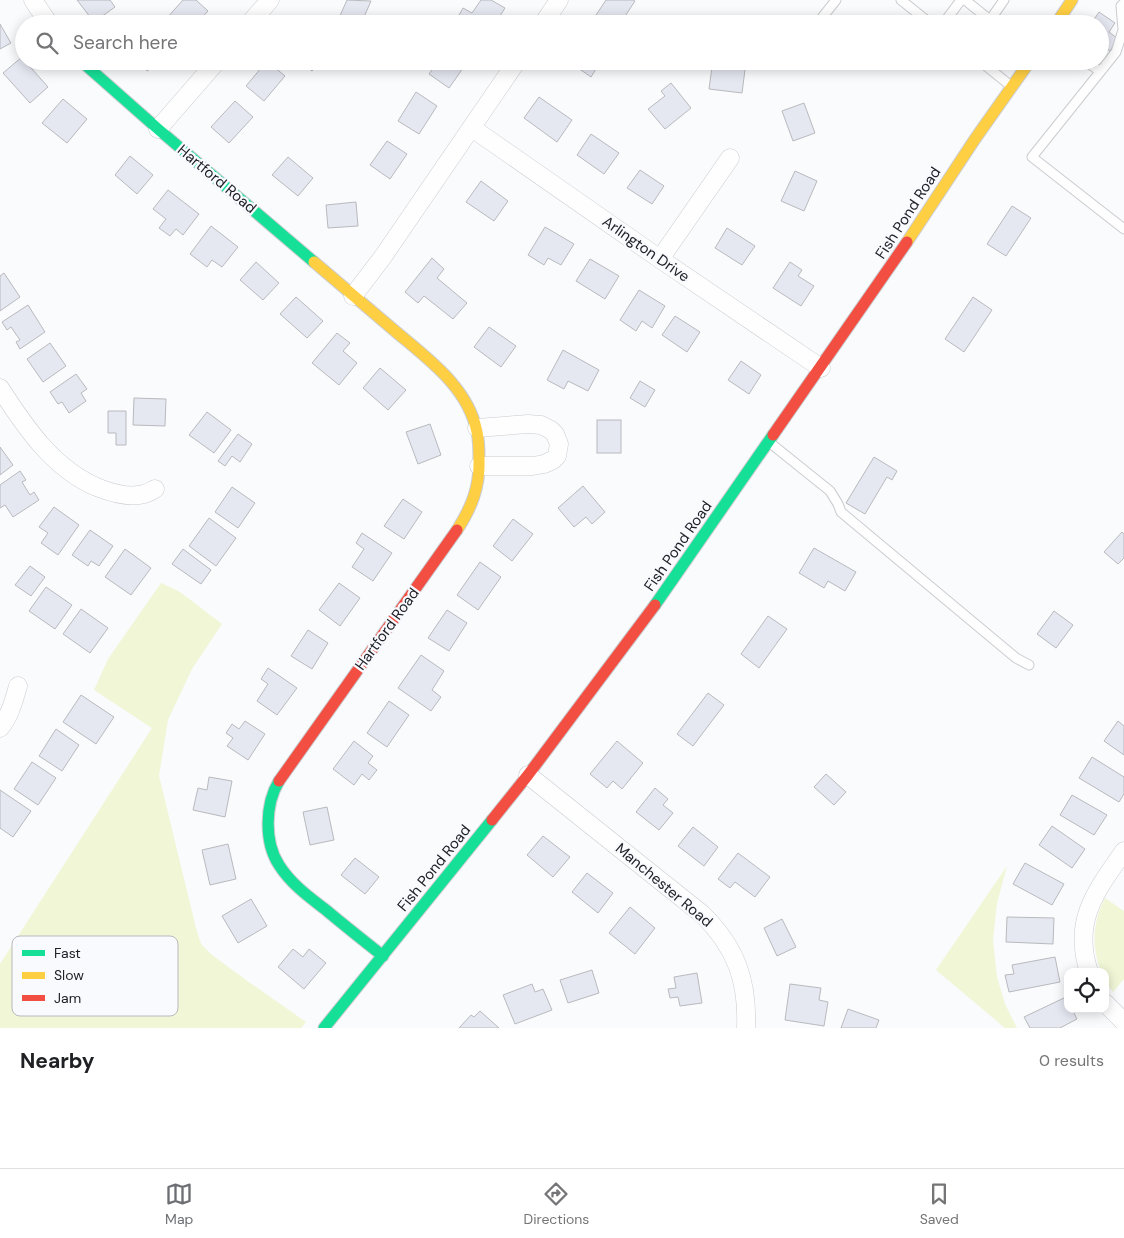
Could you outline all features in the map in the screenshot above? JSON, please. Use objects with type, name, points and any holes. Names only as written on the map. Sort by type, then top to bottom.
[{"type":"street","points":[[33,0],[43,15]]},
{"type":"street","points":[[257,15],[270,0]]},
{"type":"street","points":[[549,15],[560,0]]},
{"type":"street","points":[[1062,15],[1072,0]]},
{"type":"street","name":"Hartford Road","points":[[91,70],[444,374],[464,401],[471,413],[476,428],[480,466],[472,504],[460,526],[435,562],[287,768],[273,794],[269,808],[269,826],[275,857],[282,869],[302,891],[383,956]]},
{"type":"street","points":[[158,129],[209,70]]},
{"type":"street","points":[[354,296],[512,70]]},
{"type":"street","name":"Fish Pond Road","points":[[324,1028],[528,775],[643,622],[821,368],[913,234],[974,139],[1024,70]]},
{"type":"street","name":"Arlington Drive","points":[[472,128],[821,368]]},
{"type":"street","points":[[660,259],[730,158]]},
{"type":"street","points":[[0,388],[5,407],[69,472],[88,484],[108,492],[127,495],[142,494],[155,489]]},
{"type":"street","points":[[476,428],[528,424],[540,425],[551,430],[559,444],[554,460],[544,464],[533,466],[480,466]]},
{"type":"street","points":[[0,728],[11,708],[18,686]]},
{"type":"street","name":"Manchester Road","points":[[528,775],[702,914],[715,927],[732,953],[741,975],[746,998],[746,1028]]},
{"type":"street","points":[[1088,968],[1083,944],[1084,925],[1093,898],[1124,851]]},
{"type":"street","points":[[1109,1007],[1124,1022]]},
{"type":"lane","points":[[824,15],[836,0]]},
{"type":"lane","points":[[901,0],[920,15]]},
{"type":"lane","points":[[950,15],[961,0]]},
{"type":"lane","points":[[965,0],[984,15]]},
{"type":"lane","points":[[994,15],[1004,0]]},
{"type":"lane","points":[[1109,60],[1116,52],[1123,30],[1121,6],[1124,3]]},
{"type":"lane","points":[[992,70],[1012,86]]},
{"type":"lane","points":[[1100,71],[1032,157],[1124,229]]},
{"type":"lane","points":[[769,442],[830,492],[841,512],[1016,658],[1029,665]]},
{"type":"green space","points":[[161,583],[180,592],[222,624],[192,669],[168,720],[159,776],[201,944],[212,955],[306,1022],[301,1028],[0,1028],[0,964],[12,945],[12,1016],[178,1016],[178,936],[18,936],[152,728],[94,690],[108,659]]},
{"type":"green space","points":[[1007,866],[997,903],[993,940],[997,977],[1005,1004],[1017,1028],[1005,1028],[936,970]]},
{"type":"green space","points":[[1105,898],[1124,911],[1124,979],[1113,992],[1109,986],[1109,968],[1100,968],[1096,953],[1095,935],[1101,907]]},
{"type":"building","points":[[77,0],[110,0],[115,7],[104,15],[89,15]]},
{"type":"building","points":[[183,0],[196,0],[208,11],[204,15],[170,15]]},
{"type":"building","points":[[347,0],[371,1],[365,15],[340,15]]},
{"type":"building","points":[[481,0],[491,0],[505,8],[501,15],[459,15],[463,8],[472,13]]},
{"type":"building","points":[[606,0],[635,1],[626,15],[596,15]]},
{"type":"building","points":[[1109,19],[1115,23],[1109,32]]},
{"type":"building","points":[[0,24],[11,43],[0,49]]},
{"type":"building","points":[[1109,32],[1118,39],[1109,50]]},
{"type":"building","points":[[15,63],[15,70],[33,70],[48,87],[30,103],[3,73]]},
{"type":"building","points":[[259,70],[278,70],[285,76],[264,101],[246,86]]},
{"type":"building","points":[[432,70],[462,70],[449,88],[429,74]]},
{"type":"building","points":[[581,70],[595,70],[591,77]]},
{"type":"building","points":[[712,70],[745,70],[742,93],[709,89]]},
{"type":"building","points":[[671,83],[691,108],[665,129],[648,109],[665,96],[661,91]]},
{"type":"building","points":[[416,92],[437,106],[419,134],[398,121]]},
{"type":"building","points":[[539,97],[572,120],[557,142],[524,118]]},
{"type":"building","points":[[63,99],[87,119],[67,143],[42,123]]},
{"type":"building","points":[[235,101],[253,117],[229,143],[211,127]]},
{"type":"building","points":[[804,103],[815,133],[793,141],[782,111]]},
{"type":"building","points":[[591,134],[619,153],[604,174],[577,155]]},
{"type":"building","points":[[387,141],[407,154],[390,179],[370,165]]},
{"type":"building","points":[[130,156],[153,175],[137,194],[115,175]]},
{"type":"building","points":[[288,157],[313,178],[298,196],[272,175]]},
{"type":"building","points":[[640,170],[664,186],[652,204],[627,188]]},
{"type":"building","points":[[795,171],[817,181],[804,211],[781,201]]},
{"type":"building","points":[[481,181],[508,201],[494,221],[466,202]]},
{"type":"building","points":[[168,190],[199,214],[183,235],[176,229],[170,236],[159,228],[166,219],[153,209]]},
{"type":"building","points":[[356,202],[358,226],[328,228],[326,205]]},
{"type":"building","points":[[1012,206],[1031,218],[1006,256],[987,244]]},
{"type":"building","points":[[211,226],[238,247],[222,267],[212,260],[207,267],[190,254]]},
{"type":"building","points":[[545,227],[574,244],[561,265],[548,258],[544,265],[528,255]]},
{"type":"building","points":[[727,228],[755,246],[742,265],[715,248]]},
{"type":"building","points":[[432,258],[444,269],[437,278],[467,303],[453,319],[424,296],[418,303],[405,292]]},
{"type":"building","points":[[590,259],[619,276],[605,299],[576,281]]},
{"type":"building","points":[[256,262],[279,283],[263,300],[240,280]]},
{"type":"building","points":[[790,262],[802,270],[798,276],[814,286],[801,306],[773,288]]},
{"type":"building","points":[[4,273],[20,297],[0,311],[0,276]]},
{"type":"building","points":[[639,290],[665,306],[652,328],[642,321],[636,331],[620,320]]},
{"type":"building","points":[[296,297],[323,321],[307,338],[280,314]]},
{"type":"building","points":[[973,297],[992,310],[964,352],[945,339]]},
{"type":"building","points":[[28,305],[45,332],[20,349],[16,342],[20,340],[11,327],[7,330],[2,322]]},
{"type":"building","points":[[675,316],[700,332],[687,352],[662,335]]},
{"type":"building","points":[[489,327],[516,346],[501,367],[474,347]]},
{"type":"building","points":[[337,333],[350,343],[343,351],[357,363],[339,385],[312,363]]},
{"type":"building","points":[[50,343],[66,366],[43,382],[27,359]]},
{"type":"building","points":[[563,350],[599,370],[588,391],[568,381],[564,389],[547,380]]},
{"type":"building","points":[[741,361],[761,375],[749,394],[728,380]]},
{"type":"building","points":[[380,368],[406,390],[388,410],[363,388]]},
{"type":"building","points":[[76,374],[87,389],[81,393],[86,401],[69,413],[62,402],[58,404],[50,392]]},
{"type":"building","points":[[640,381],[655,390],[645,407],[630,398]]},
{"type":"building","points":[[134,398],[166,399],[165,426],[133,425]]},
{"type":"building","points":[[108,411],[126,411],[126,445],[116,445],[116,433],[108,433]]},
{"type":"building","points":[[207,412],[231,430],[214,453],[189,435]]},
{"type":"building","points":[[597,420],[621,420],[621,453],[597,453]]},
{"type":"building","points":[[430,424],[441,455],[418,464],[406,432]]},
{"type":"building","points":[[238,434],[252,444],[240,462],[232,456],[225,466],[218,461]]},
{"type":"building","points":[[0,447],[13,465],[0,475]]},
{"type":"building","points":[[874,457],[897,471],[892,480],[887,477],[865,514],[846,503]]},
{"type":"building","points":[[20,471],[26,480],[22,482],[30,495],[34,492],[39,500],[13,517],[5,505],[0,508],[0,485]]},
{"type":"building","points":[[583,486],[605,512],[592,524],[586,517],[574,527],[558,508]]},
{"type":"building","points":[[232,487],[255,503],[238,528],[215,512]]},
{"type":"building","points":[[403,499],[422,512],[404,539],[384,526]]},
{"type":"building","points":[[54,507],[79,525],[58,555],[41,543],[48,533],[39,527]]},
{"type":"building","points":[[209,518],[236,538],[216,566],[189,546]]},
{"type":"building","points":[[513,519],[533,534],[512,561],[493,546]]},
{"type":"building","points":[[90,530],[113,546],[99,566],[91,561],[88,566],[72,555]]},
{"type":"building","points":[[1122,532],[1124,534],[1124,558],[1118,564],[1104,552]]},
{"type":"building","points":[[362,533],[392,553],[373,581],[352,567],[364,549],[356,543]]},
{"type":"building","points":[[814,548],[856,572],[845,591],[828,581],[824,588],[799,573]]},
{"type":"building","points":[[125,549],[151,568],[131,595],[105,577]]},
{"type":"building","points":[[183,549],[211,570],[201,584],[172,564]]},
{"type":"building","points":[[480,562],[501,577],[478,610],[457,595]]},
{"type":"building","points":[[30,566],[45,577],[31,596],[15,585]]},
{"type":"building","points":[[339,583],[360,598],[340,626],[319,610]]},
{"type":"building","points":[[46,587],[72,605],[55,629],[29,611]]},
{"type":"building","points":[[81,609],[108,628],[90,653],[63,634]]},
{"type":"building","points":[[447,610],[467,623],[449,651],[428,638]]},
{"type":"building","points":[[1054,611],[1073,625],[1056,648],[1037,634]]},
{"type":"building","points":[[768,616],[787,629],[759,668],[741,654]]},
{"type":"building","points":[[308,630],[328,643],[312,669],[291,656]]},
{"type":"building","points":[[421,655],[444,671],[432,690],[441,697],[431,711],[398,688]]},
{"type":"building","points":[[268,668],[297,688],[277,715],[257,701],[268,684],[261,679]]},
{"type":"building","points":[[708,693],[724,705],[693,746],[677,734]]},
{"type":"building","points":[[81,695],[114,717],[96,744],[63,722]]},
{"type":"building","points":[[389,701],[409,715],[387,747],[367,733]]},
{"type":"building","points":[[245,721],[265,734],[248,760],[227,746],[233,738],[226,733],[232,724],[239,729]]},
{"type":"building","points":[[1118,721],[1124,726],[1124,755],[1104,741]]},
{"type":"building","points":[[56,729],[79,745],[62,771],[39,756]]},
{"type":"building","points":[[354,741],[373,756],[368,763],[377,770],[369,780],[362,774],[354,785],[333,769]]},
{"type":"building","points":[[617,741],[643,763],[622,789],[613,781],[607,788],[590,774]]},
{"type":"building","points":[[1092,757],[1124,777],[1124,794],[1119,802],[1079,778]]},
{"type":"building","points":[[32,762],[56,778],[38,805],[14,789]]},
{"type":"building","points":[[826,774],[846,792],[834,805],[814,787]]},
{"type":"building","points":[[209,777],[232,781],[225,817],[193,810],[198,788],[207,790]]},
{"type":"building","points":[[655,788],[668,799],[663,805],[673,813],[659,830],[636,812]]},
{"type":"building","points":[[0,790],[31,811],[13,837],[0,828]]},
{"type":"building","points":[[1072,795],[1107,815],[1094,835],[1060,815]]},
{"type":"building","points":[[327,807],[334,840],[310,845],[303,812]]},
{"type":"building","points":[[1052,826],[1085,849],[1072,868],[1039,845]]},
{"type":"building","points":[[693,827],[718,847],[704,866],[678,846]]},
{"type":"building","points":[[543,836],[570,857],[553,877],[527,855]]},
{"type":"building","points":[[228,844],[236,879],[210,885],[202,850]]},
{"type":"building","points":[[738,853],[770,877],[755,897],[735,882],[730,888],[718,879]]},
{"type":"building","points":[[355,858],[379,877],[365,894],[341,875]]},
{"type":"building","points":[[1025,863],[1064,884],[1052,905],[1013,884]]},
{"type":"building","points":[[587,873],[613,893],[598,913],[572,892]]},
{"type":"building","points":[[251,899],[267,926],[238,943],[222,916]]},
{"type":"building","points":[[630,907],[655,928],[635,954],[609,933]]},
{"type":"building","points":[[1007,917],[1054,918],[1053,944],[1006,942]]},
{"type":"building","points":[[782,919],[796,947],[777,956],[764,928]]},
{"type":"building","points":[[293,949],[303,957],[309,949],[326,963],[304,989],[278,967]]},
{"type":"building","points":[[1055,957],[1060,982],[1009,992],[1005,975],[1014,974],[1012,965]]},
{"type":"building","points":[[592,970],[599,993],[568,1003],[560,980]]},
{"type":"building","points":[[697,973],[702,1003],[680,1006],[678,997],[670,998],[668,989],[676,988],[674,977]]},
{"type":"building","points":[[532,984],[535,992],[543,989],[552,1010],[515,1024],[503,995]]},
{"type":"building","points":[[790,984],[821,988],[819,1000],[828,1002],[824,1026],[785,1020]]},
{"type":"building","points":[[1064,998],[1064,1013],[1074,1013],[1077,1019],[1060,1028],[1030,1028],[1024,1017]]},
{"type":"building","points":[[848,1009],[879,1020],[876,1028],[841,1028]]},
{"type":"building","points":[[480,1011],[499,1028],[459,1028],[471,1015],[474,1017]]},
{"type":"traffic: fast","points":[[91,70],[314,262]]},
{"type":"traffic: fast","points":[[655,605],[773,435]]},
{"type":"traffic: fast","points":[[279,781],[271,801],[268,823],[271,845],[279,865],[301,890],[383,956]]},
{"type":"traffic: fast","points":[[324,1028],[492,820]]},
{"type":"traffic: slow","points":[[1062,15],[1072,0]]},
{"type":"traffic: slow","points":[[907,242],[975,139],[1024,70]]},
{"type":"traffic: slow","points":[[314,262],[433,363],[465,401],[477,432],[479,469],[474,496],[457,530]]},
{"type":"traffic: jam","points":[[773,435],[907,242]]},
{"type":"traffic: jam","points":[[279,781],[457,530]]},
{"type":"traffic: jam","points":[[492,820],[528,775],[655,605]]}]
